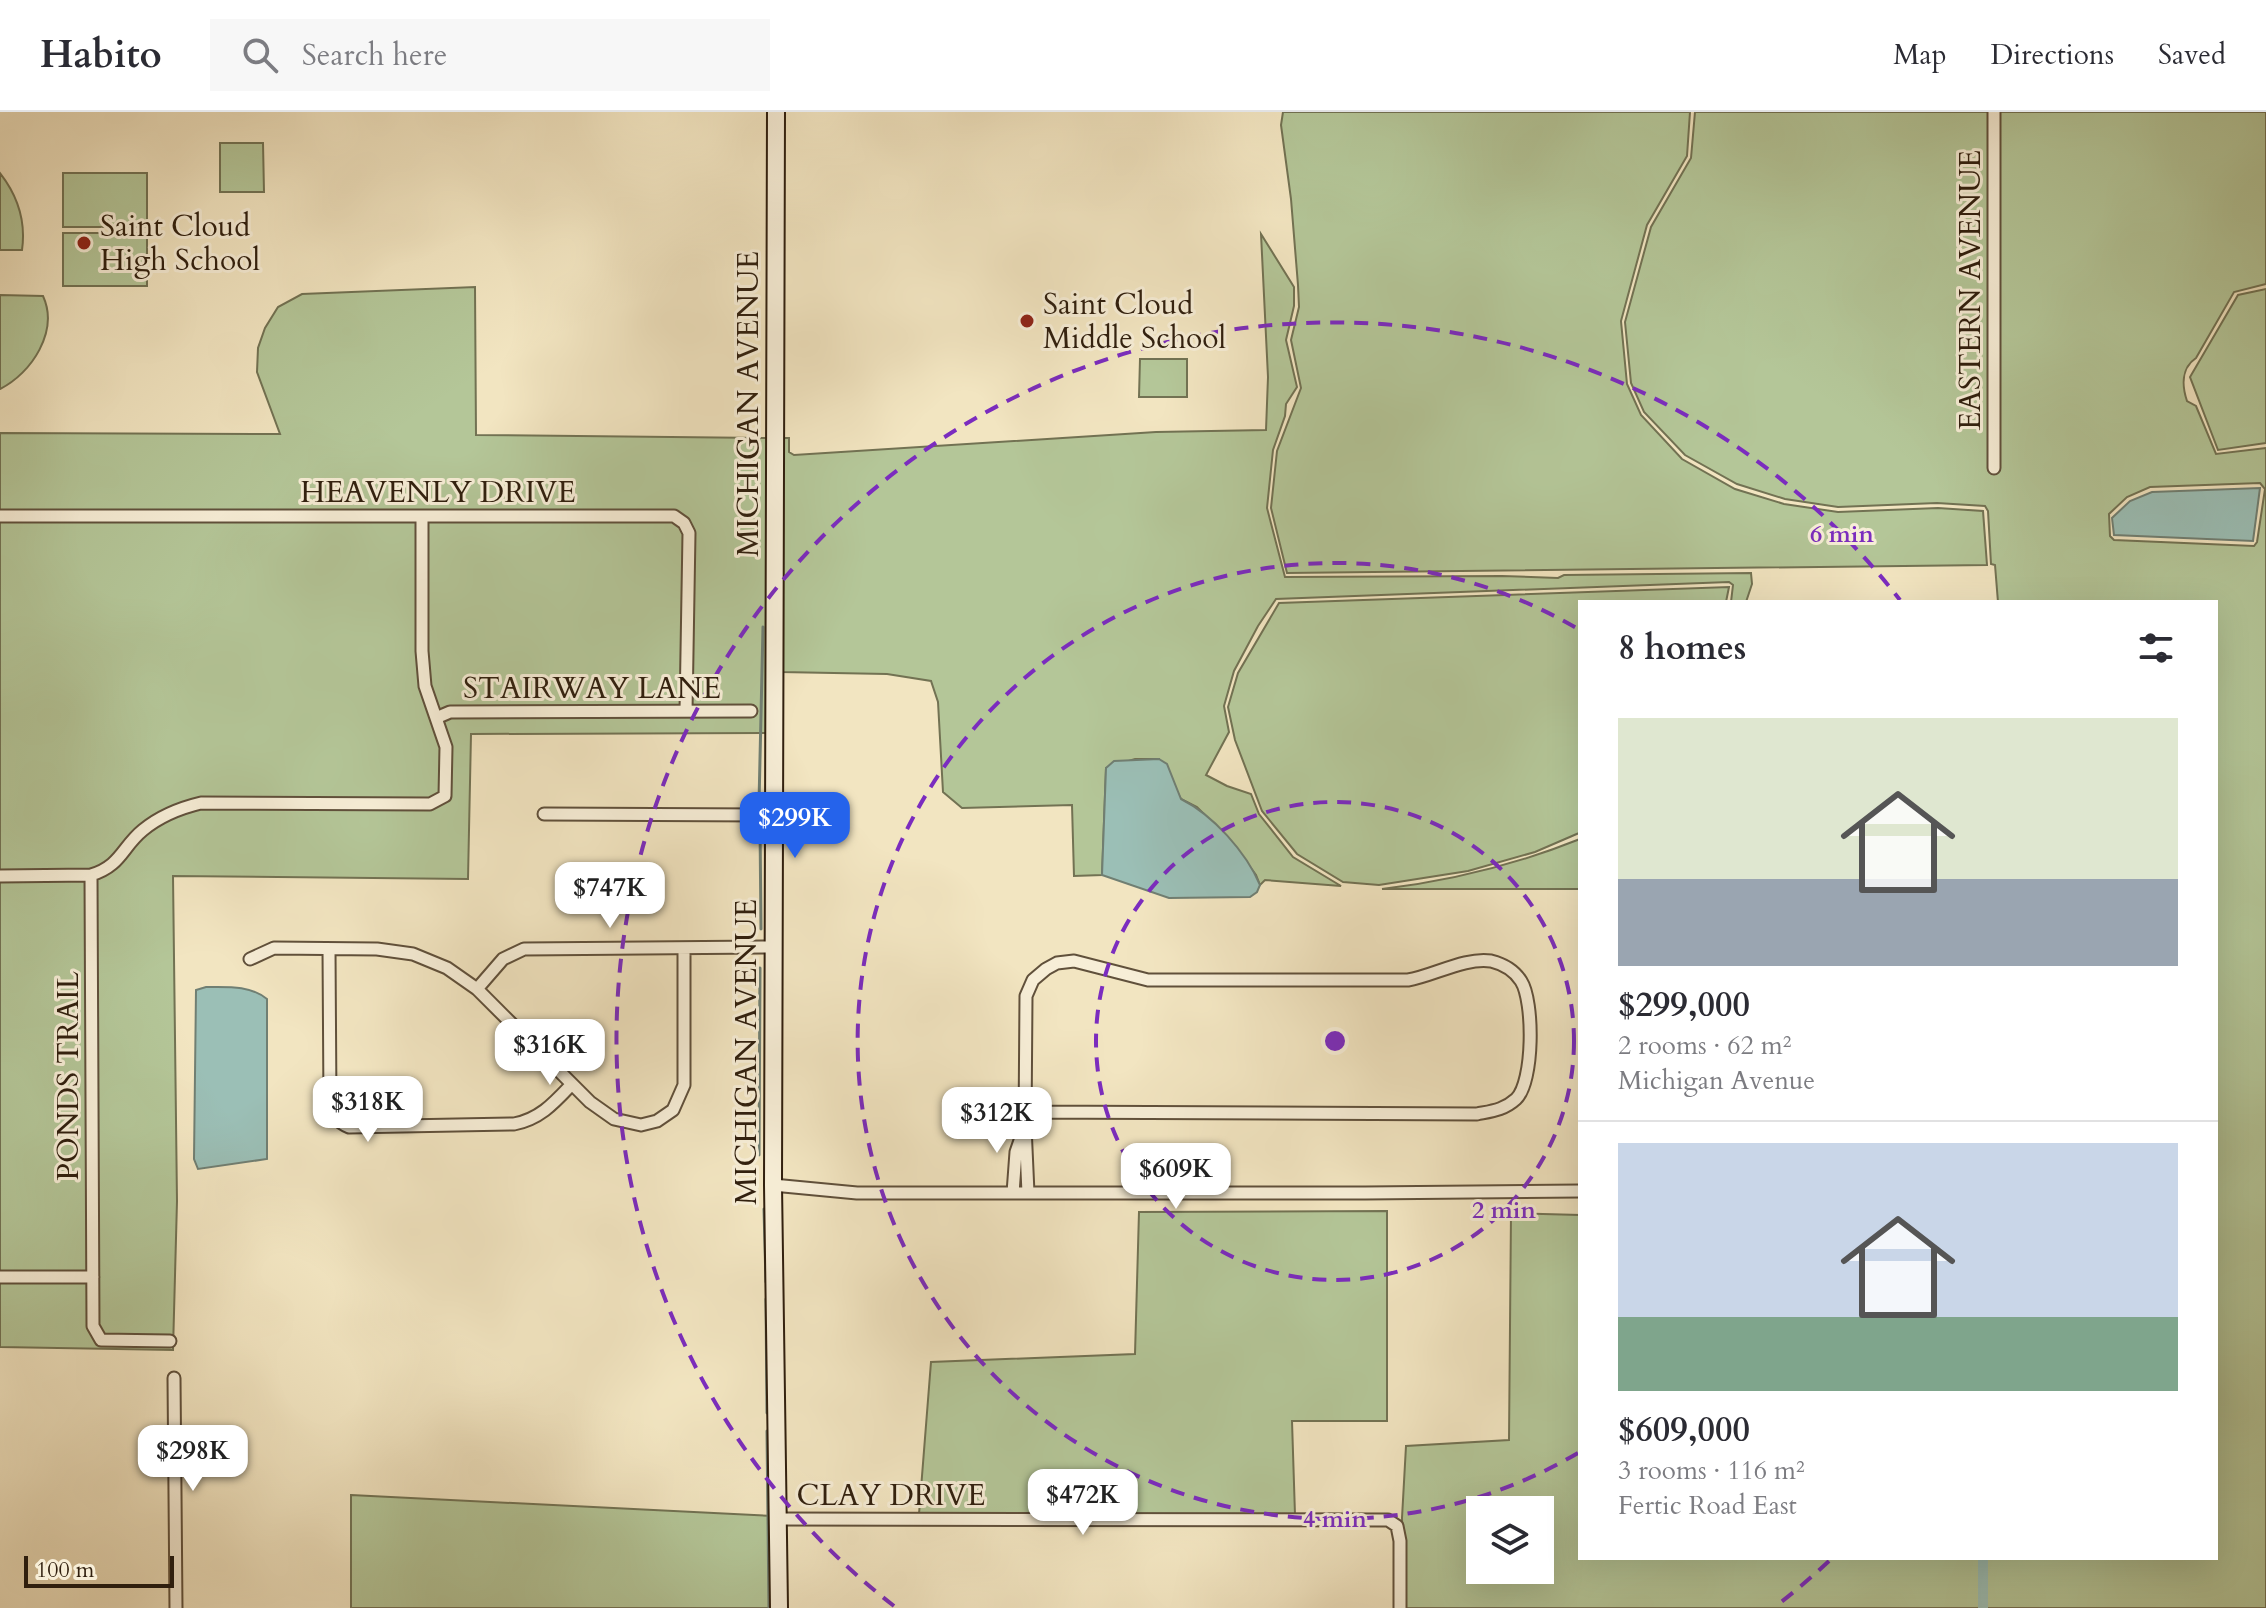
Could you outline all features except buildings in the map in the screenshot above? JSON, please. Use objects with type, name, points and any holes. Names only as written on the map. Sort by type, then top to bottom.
[{"type":"street","name":"MICHIGAN AVENUE","points":[[776,112],[773,1185],[779,1608]]},
{"type":"street","name":"EASTERN AVENUE","points":[[1994,112],[1994,468]]},
{"type":"street","name":"HEAVENLY DRIVE","points":[[0,516],[674,516],[684,523],[689,533],[686,711]]},
{"type":"street","points":[[0,876],[91,875],[106,871],[141,832],[182,807],[201,803],[430,804],[445,796],[446,747],[425,686],[422,651],[422,516]]},
{"type":"street","name":"STAIRWAY LANE","points":[[436,718],[450,712],[751,711]]},
{"type":"street","points":[[544,814],[776,815]]},
{"type":"street","name":"PONDS TRAIL","points":[[91,875],[93,1326],[101,1340],[170,1341]]},
{"type":"street","points":[[477,989],[503,959],[524,949],[774,947]]},
{"type":"street","points":[[250,959],[274,948],[377,949],[413,954],[447,968],[477,989],[590,1102],[624,1123],[648,1124],[673,1110],[684,1085],[684,948]]},
{"type":"street","points":[[329,949],[330,1104],[334,1116],[342,1124],[349,1127],[514,1124],[530,1121],[551,1107],[572,1084]]},
{"type":"street","points":[[1026,1112],[1477,1114],[1502,1110],[1518,1098],[1525,1086],[1529,1067],[1528,1001],[1522,981],[1509,967],[1489,961],[1469,963],[1428,977],[1408,980],[1148,980],[1074,961],[1057,963],[1033,980],[1026,996],[1025,1126],[1028,1193]]},
{"type":"street","points":[[1013,1193],[1016,1152],[1025,1126]]},
{"type":"street","points":[[773,1185],[857,1193],[1578,1191]]},
{"type":"street","points":[[0,1277],[93,1277]]},
{"type":"street","points":[[174,1378],[176,1608]]},
{"type":"street","name":"CLAY DRIVE","points":[[778,1519],[1388,1520],[1397,1526],[1400,1541],[1400,1608]]},
{"type":"green space","points":[[1283,112],[1690,112],[1687,156],[1647,225],[1621,321],[1627,384],[1641,415],[1682,459],[1735,489],[1784,504],[1838,512],[1938,508],[1983,511],[1987,565],[1287,573],[1271,508],[1277,451],[1301,388],[1291,340],[1299,307],[1291,199],[1281,125]]},
{"type":"green space","points":[[1695,112],[2266,112],[2266,284],[2234,292],[2185,372],[2184,389],[2187,401],[2196,406],[2216,454],[2266,448],[2266,1608],[1404,1608],[1402,1518],[1406,1446],[1509,1440],[1511,1213],[1578,1215],[1578,1560],[2218,1560],[2218,600],[1998,600],[1985,506],[1937,503],[1838,507],[1785,499],[1737,484],[1685,455],[1644,412],[1631,383],[1625,322],[1651,227],[1691,158]],"holes":[[[2260,483],[2265,489],[2254,546],[2114,540],[2110,536],[2109,514],[2127,497],[2150,487]]]},
{"type":"green space","points":[[220,143],[263,143],[264,192],[220,192]]},
{"type":"green space","points":[[0,173],[12,191],[19,210],[23,229],[22,250],[0,250]]},
{"type":"green space","points":[[63,173],[147,173],[147,227],[63,227]]},
{"type":"green space","points":[[63,233],[147,233],[147,286],[63,286]]},
{"type":"green space","points":[[1261,234],[1294,287],[1294,306],[1286,340],[1297,387],[1286,404],[1273,450],[1267,508],[1285,577],[1558,578],[1564,575],[1751,573],[1752,584],[1747,600],[1731,600],[1733,585],[1729,582],[1276,599],[1234,671],[1224,706],[1229,732],[1206,775],[1251,794],[1259,814],[1293,857],[1341,886],[1265,880],[1260,885],[1229,839],[1197,807],[1181,799],[1159,759],[1135,759],[1106,768],[1102,875],[1074,876],[1072,805],[962,808],[943,792],[938,702],[931,681],[887,674],[781,672],[783,438],[789,438],[789,452],[794,455],[1156,432],[1266,430],[1268,377]]},
{"type":"green space","points":[[475,287],[476,435],[771,438],[771,733],[471,734],[468,879],[173,876],[177,1201],[173,1350],[0,1347],[0,433],[280,434],[257,372],[258,348],[265,328],[278,307],[302,294]]},
{"type":"green space","points":[[2266,289],[2266,443],[2218,450],[2190,377],[2238,295]]},
{"type":"green space","points":[[0,295],[43,296],[48,323],[40,350],[32,362],[0,389]]},
{"type":"green space","points":[[1140,359],[1187,359],[1187,397],[1139,397]]},
{"type":"green space","points":[[1729,587],[1726,600],[1578,600],[1578,833],[1535,852],[1468,871],[1379,885],[1343,882],[1297,854],[1262,811],[1235,740],[1228,707],[1238,673],[1279,603]]},
{"type":"green space","points":[[1578,840],[1578,889],[1382,889],[1482,871]]},
{"type":"green space","points":[[1387,1211],[1387,1421],[1292,1421],[1295,1515],[919,1514],[931,1362],[1135,1354],[1139,1212]]},
{"type":"green space","points":[[351,1495],[773,1516],[773,1608],[351,1608]]},
{"type":"water","points":[[2260,488],[2253,541],[2114,535],[2112,518],[2130,501],[2152,492]]},
{"type":"water","points":[[1159,759],[1167,764],[1181,799],[1205,815],[1227,836],[1254,872],[1260,885],[1250,897],[1169,898],[1102,875],[1106,768],[1114,761]]},
{"type":"water","points":[[206,987],[246,989],[267,999],[267,1159],[198,1169],[194,1159],[196,990]]},
{"type":"waterway","points":[[759,803],[763,627]]},
{"type":"waterway","points":[[760,825],[761,929]]},
{"type":"waterway","points":[[759,1155],[760,968]]},
{"type":"waterway","points":[[764,1209],[766,1282]]},
{"type":"waterway","points":[[766,1299],[767,1413]]},
{"type":"waterway","points":[[767,1431],[769,1608]]},
{"type":"waterway","points":[[1983,1560],[1983,1608]]},
{"type":"place","name":"Saint Cloud High School","points":[[84,243]]},
{"type":"place","name":"Saint Cloud Middle School","points":[[1027,321]]}]
